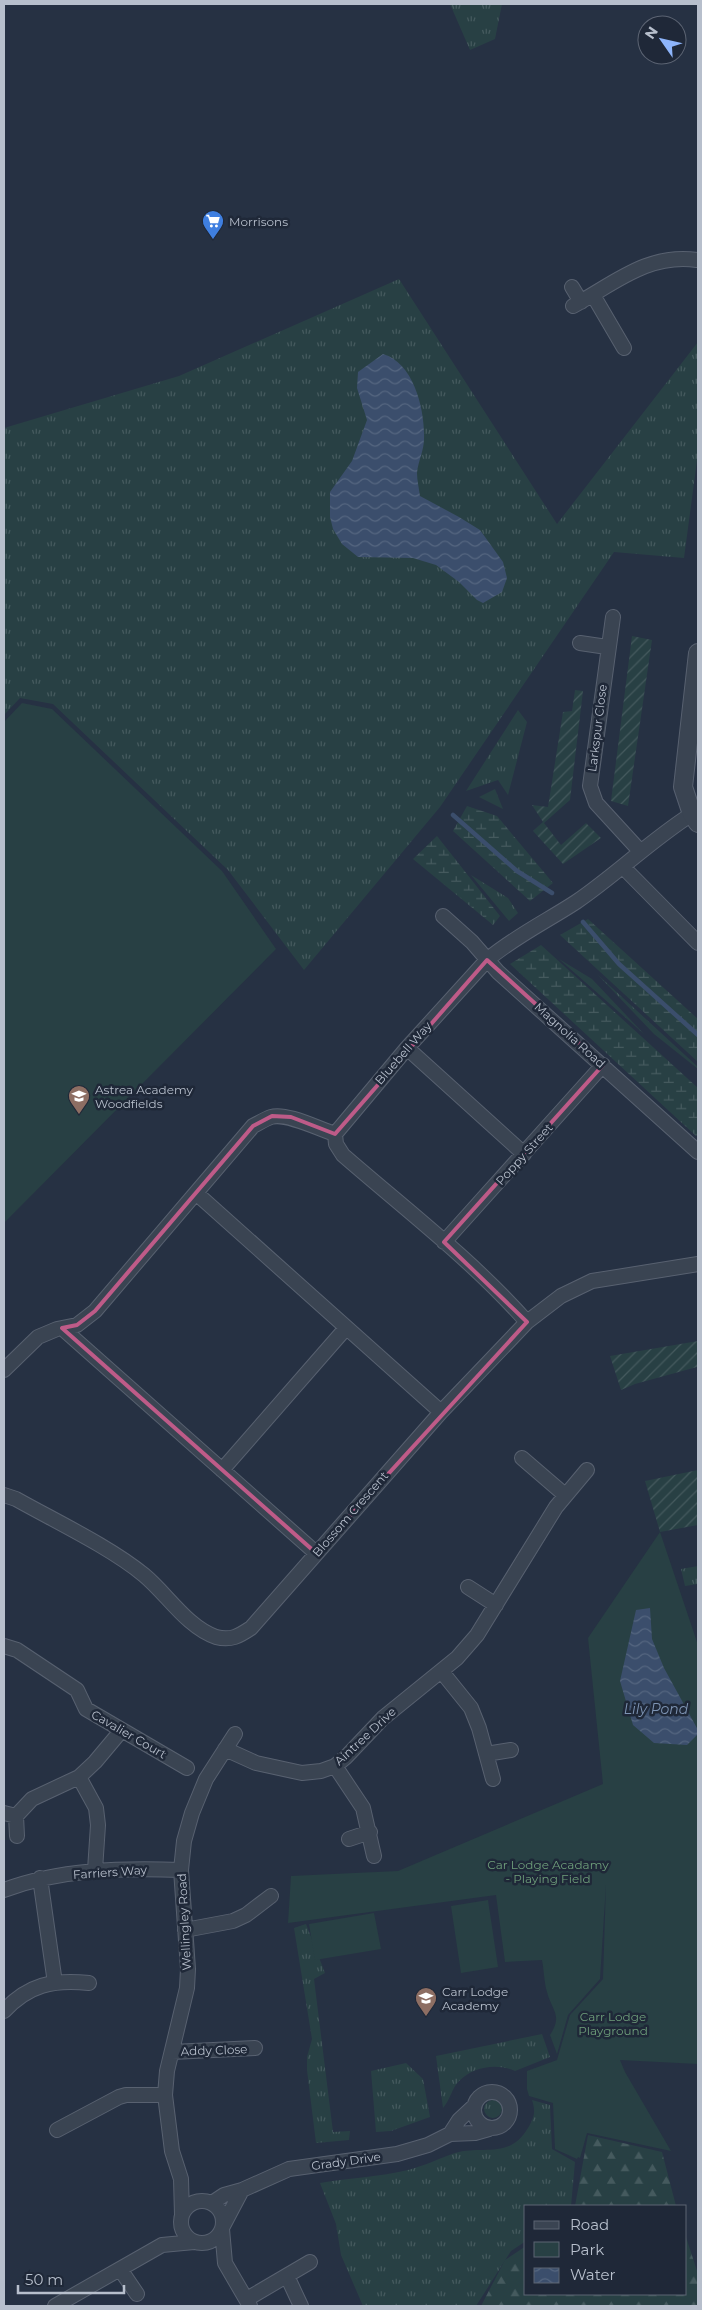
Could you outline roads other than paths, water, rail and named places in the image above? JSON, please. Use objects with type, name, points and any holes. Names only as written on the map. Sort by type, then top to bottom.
[{"type":"street","points":[[572,288],[577,304],[652,262],[673,258],[698,260]]},
{"type":"street","points":[[593,294],[624,348]]},
{"type":"street","name":"Larkspur Close","points":[[612,617],[590,786],[596,803],[640,851]]},
{"type":"street","points":[[580,643],[607,647]]},
{"type":"street","points":[[695,818],[683,786],[698,653]]},
{"type":"street","name":"Bluebell Way","points":[[335,1134],[407,1048],[498,950],[576,902],[624,868],[640,851],[695,818]]},
{"type":"street","points":[[624,868],[698,943]]},
{"type":"street","name":"Magnolia Road","points":[[443,916],[472,942],[487,960],[698,1152]]},
{"type":"street","points":[[407,1048],[524,1154]]},
{"type":"street","name":"Poppy Street","points":[[444,1242],[603,1065]]},
{"type":"street","points":[[4,1370],[38,1337],[62,1328],[77,1325],[95,1310],[254,1126],[272,1116],[291,1117],[314,1128],[335,1134],[336,1144],[343,1155],[444,1242],[513,1306],[527,1322]]},
{"type":"street","points":[[196,1193],[441,1412]]},
{"type":"street","name":"Blossom Crescent","points":[[4,1495],[16,1499],[108,1551],[144,1574],[194,1623],[216,1636],[234,1639],[251,1628],[441,1412],[527,1322],[560,1296],[592,1281],[698,1264]]},
{"type":"street","points":[[62,1328],[316,1553]]},
{"type":"street","points":[[222,1470],[346,1328]]},
{"type":"street","points":[[522,1458],[565,1495]]},
{"type":"street","name":"Aintree Drive","points":[[225,1749],[256,1763],[302,1773],[321,1771],[335,1766],[383,1718],[442,1672],[477,1634],[565,1495],[588,1470]]},
{"type":"street","points":[[468,1587],[496,1605]]},
{"type":"street","name":"Cavalier Court","points":[[4,1646],[16,1650],[77,1690],[86,1709],[187,1768]]},
{"type":"street","points":[[442,1672],[470,1708],[479,1728],[492,1779]]},
{"type":"street","points":[[17,1836],[10,1815],[32,1799],[79,1777],[95,1762],[120,1730]]},
{"type":"street","name":"Wellingley Road","points":[[182,2218],[181,2179],[172,2151],[165,2095],[167,2071],[187,1988],[180,1870],[184,1841],[192,1813],[206,1779],[235,1734]]},
{"type":"street","points":[[486,1754],[511,1750]]},
{"type":"street","points":[[335,1766],[363,1808],[374,1856]]},
{"type":"street","points":[[79,1777],[96,1808],[98,1824],[95,1870]]},
{"type":"street","points":[[349,1840],[370,1832]]},
{"type":"street","name":"Farriers Way","points":[[4,1890],[40,1878],[95,1870],[180,1870]]},
{"type":"street","points":[[40,1878],[55,1983]]},
{"type":"street","points":[[185,1930],[233,1921],[246,1915],[271,1896]]},
{"type":"street","points":[[4,2011],[16,1997],[40,1985],[55,1983],[88,1984]]},
{"type":"street","name":"Addy Close","points":[[172,2052],[255,2048]]},
{"type":"street","name":"Grady Drive","points":[[209,2202],[242,2190],[288,2169],[397,2154],[428,2145],[450,2134],[475,2133],[489,2129],[503,2124],[511,2109],[510,2102],[505,2095],[490,2091],[482,2094],[474,2106],[459,2120],[450,2134]]},
{"type":"street","points":[[57,2130],[119,2097],[126,2095],[165,2095]]},
{"type":"street","points":[[474,2106],[477,2120],[489,2129]]},
{"type":"street","points":[[181,2179],[222,2213],[226,2263]]},
{"type":"street","points":[[162,2245],[198,2243],[216,2238],[242,2190]]},
{"type":"street","points":[[56,2306],[162,2245],[182,2218],[186,2208],[193,2203],[209,2202]]},
{"type":"street","points":[[182,2218],[185,2234],[226,2263],[249,2303],[310,2262]]},
{"type":"street","points":[[120,2269],[137,2294]]},
{"type":"street","points":[[287,2276],[301,2306]]},
{"type":"water","points":[[383,354],[394,359],[403,367],[416,389],[420,402],[424,439],[417,473],[420,496],[480,530],[503,562],[507,578],[502,592],[483,603],[436,565],[413,558],[358,557],[342,544],[333,529],[330,517],[330,492],[352,461],[367,420],[357,388],[358,372]]},
{"type":"water","name":"Lily Pond","points":[[650,1608],[652,1639],[664,1668],[698,1730],[698,1734],[687,1745],[654,1743],[633,1725],[620,1681],[636,1610]]},
{"type":"waterway","points":[[453,815],[517,871],[552,893]]},
{"type":"waterway","points":[[583,922],[619,964],[698,1035]]},
{"type":"place","name":"Morrisons","points":[[213,240]]},
{"type":"place","name":"Astrea Academy Woodfields","points":[[79,1115]]},
{"type":"place","name":"Carr Lodge Academy","points":[[426,2017]]},
{"type":"park label","name":"Car Lodge Acadamy - Playing Field","points":[[548,1871]]},
{"type":"park label","name":"Carr Lodge Playground","points":[[613,2023]]}]
